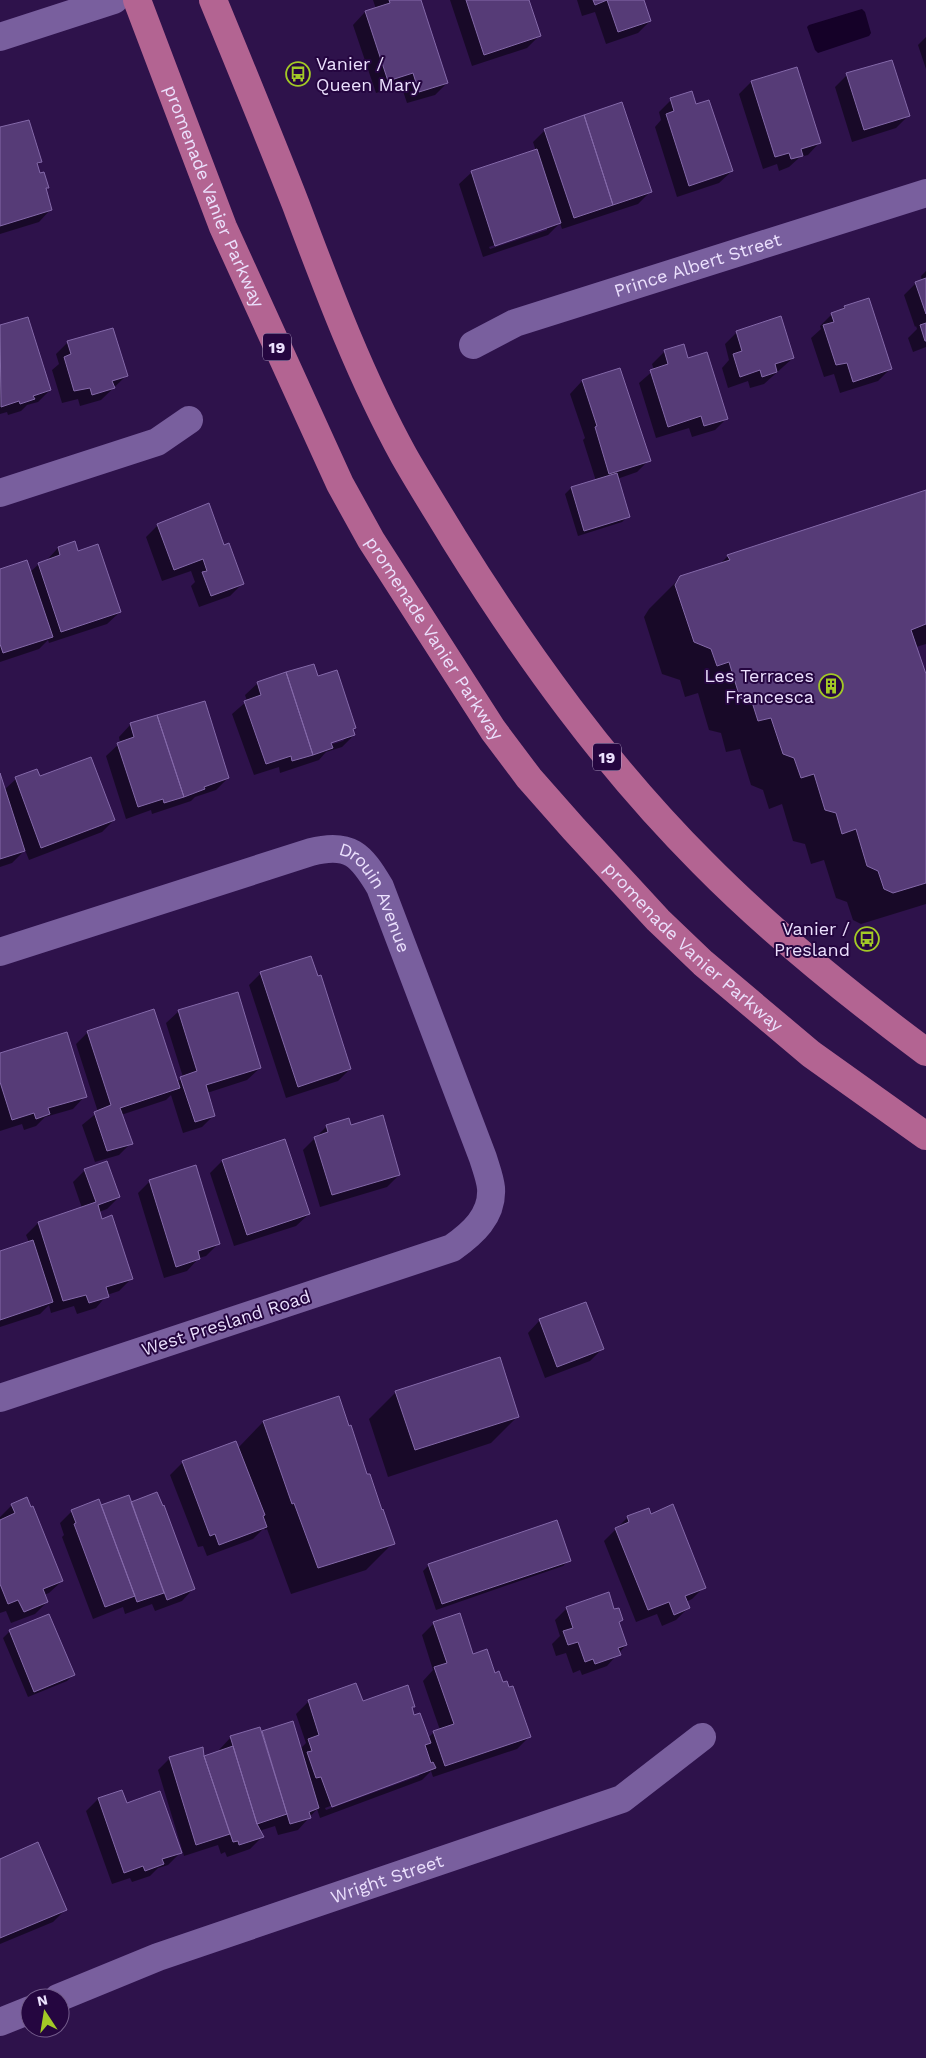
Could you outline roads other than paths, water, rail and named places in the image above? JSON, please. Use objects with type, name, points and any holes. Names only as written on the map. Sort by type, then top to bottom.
[{"type":"main road","name":"promenade Vanier Parkway","points":[[137,0],[223,227],[340,484],[385,562],[493,730],[529,778],[593,851],[658,920],[703,963],[811,1054],[926,1136]]},
{"type":"main road","name":"19","points":[[213,0],[327,286],[372,391],[404,455],[502,614],[574,716],[610,760],[703,863],[813,965],[926,1052]]},
{"type":"street","points":[[0,37],[114,0]]},
{"type":"street","name":"Prince Albert Street","points":[[473,345],[515,323],[926,193]]},
{"type":"street","points":[[0,493],[157,442],[189,420]]},
{"type":"street","name":"Drouin Avenue","points":[[0,952],[311,852],[329,848],[343,850],[354,855],[365,863],[380,887],[483,1158],[491,1189],[487,1211],[472,1234],[452,1248]]},
{"type":"street","name":"West Presland Road","points":[[0,1398],[452,1248]]},
{"type":"street","name":"Wright Street","points":[[70,1993],[158,1957],[622,1799],[702,1737]]},
{"type":"street","points":[[0,2022],[20,2014]]},
{"type":"place","name":"Vanier / Queen Mary","points":[[298,74]]},
{"type":"place","name":"Les Terraces Francesca","points":[[831,686]]},
{"type":"place","name":"Vanier / Presland","points":[[867,939]]}]
